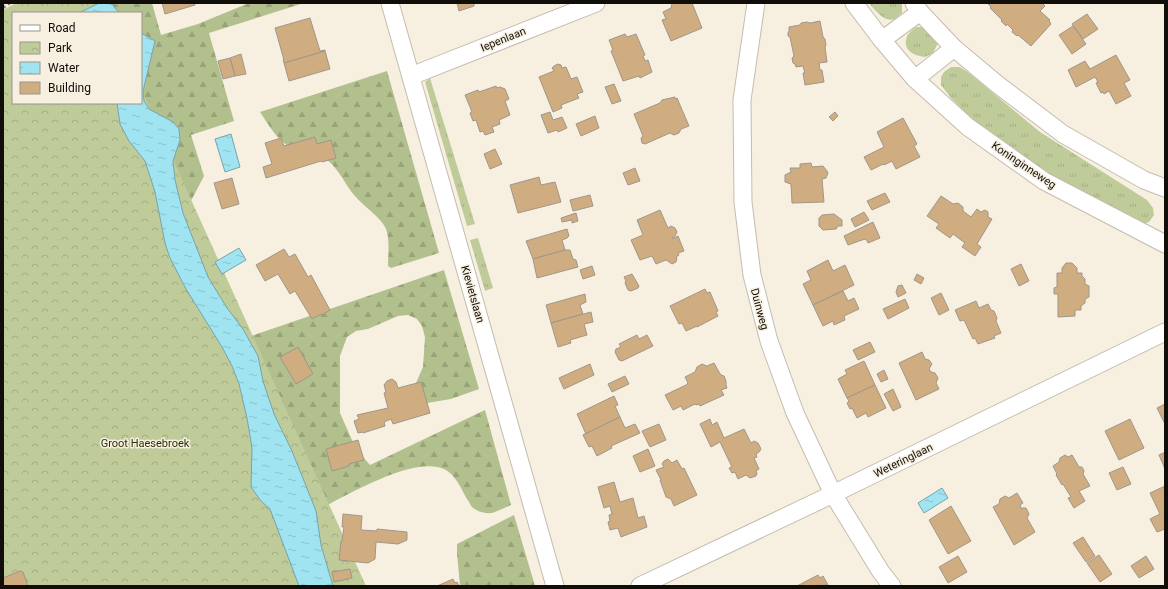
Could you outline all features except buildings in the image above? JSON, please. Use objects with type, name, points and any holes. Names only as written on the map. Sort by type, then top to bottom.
[{"type":"street","name":"Kievietslaan","points":[[390,3],[555,586]]},
{"type":"street","name":"Iepenlaan","points":[[411,76],[596,3]]},
{"type":"street","name":"Duinweg","points":[[756,3],[742,100],[743,202],[752,275],[769,341],[795,413],[833,494],[881,572],[892,586]]},
{"type":"street","name":"Koninginneweg","points":[[854,3],[882,40],[915,79],[968,126],[1044,181],[1165,244]]},
{"type":"street","points":[[882,40],[917,8],[954,48],[997,84],[1063,134],[1144,180],[1165,188]]},
{"type":"street","points":[[915,79],[954,48]]},
{"type":"street","name":"Weteringlaan","points":[[640,586],[833,494],[1165,332]]},
{"type":"path","points":[[3,8],[10,3]]},
{"type":"green space","name":"Groot Haesebroek","points":[[16,3],[102,3],[106,12],[12,12],[12,104],[142,104],[142,91],[366,586],[3,586],[3,10]]},
{"type":"green space","points":[[111,3],[152,3],[161,35],[198,24],[249,3],[304,3],[209,33],[234,121],[191,135],[204,176],[192,199],[182,210],[173,161],[180,140],[179,129],[173,122],[148,109],[144,101],[143,91],[155,41],[142,34],[142,12],[118,12]]},
{"type":"green space","points":[[869,3],[902,3],[902,13],[895,19],[887,19],[880,15]]},
{"type":"green space","points":[[917,27],[923,27],[938,43],[933,53],[925,57],[914,54],[907,47],[906,39],[910,32]]},
{"type":"green space","points":[[951,67],[960,67],[969,73],[1040,132],[1147,200],[1153,208],[1154,215],[1149,222],[1141,225],[1059,184],[978,125],[951,98],[941,85],[941,77],[944,72]]},
{"type":"green space","points":[[387,71],[439,253],[391,268],[388,266],[387,233],[380,220],[351,192],[329,161],[288,146],[277,136],[260,112]]},
{"type":"green space","points":[[430,78],[475,224],[467,226],[425,82]]},
{"type":"green space","points":[[478,238],[493,288],[485,291],[470,240]]},
{"type":"green space","points":[[444,270],[479,389],[451,399],[421,404],[416,383],[423,367],[425,337],[422,326],[417,319],[408,315],[398,316],[368,329],[356,331],[347,337],[340,356],[340,413],[356,449],[370,465],[485,410],[511,505],[492,513],[486,513],[474,509],[452,475],[443,468],[424,467],[408,469],[392,474],[316,511],[248,337]]},
{"type":"green space","points":[[514,515],[535,586],[460,586],[457,544]]},
{"type":"water","points":[[99,3],[111,3],[118,12],[81,12]]},
{"type":"water","points":[[142,34],[155,41],[143,91],[144,101],[149,109],[173,122],[179,129],[180,140],[173,161],[175,180],[183,213],[208,277],[227,308],[243,329],[258,356],[263,381],[274,414],[292,451],[316,511],[321,545],[333,586],[299,586],[270,509],[261,501],[251,487],[252,448],[239,384],[222,347],[186,289],[170,258],[165,243],[155,192],[145,161],[129,141],[120,124],[117,104],[142,104]]},
{"type":"water","points":[[231,134],[240,167],[225,172],[215,139]]},
{"type":"water","points":[[239,248],[246,260],[222,274],[215,262]]},
{"type":"water","points":[[942,488],[948,498],[924,513],[918,503]]}]
